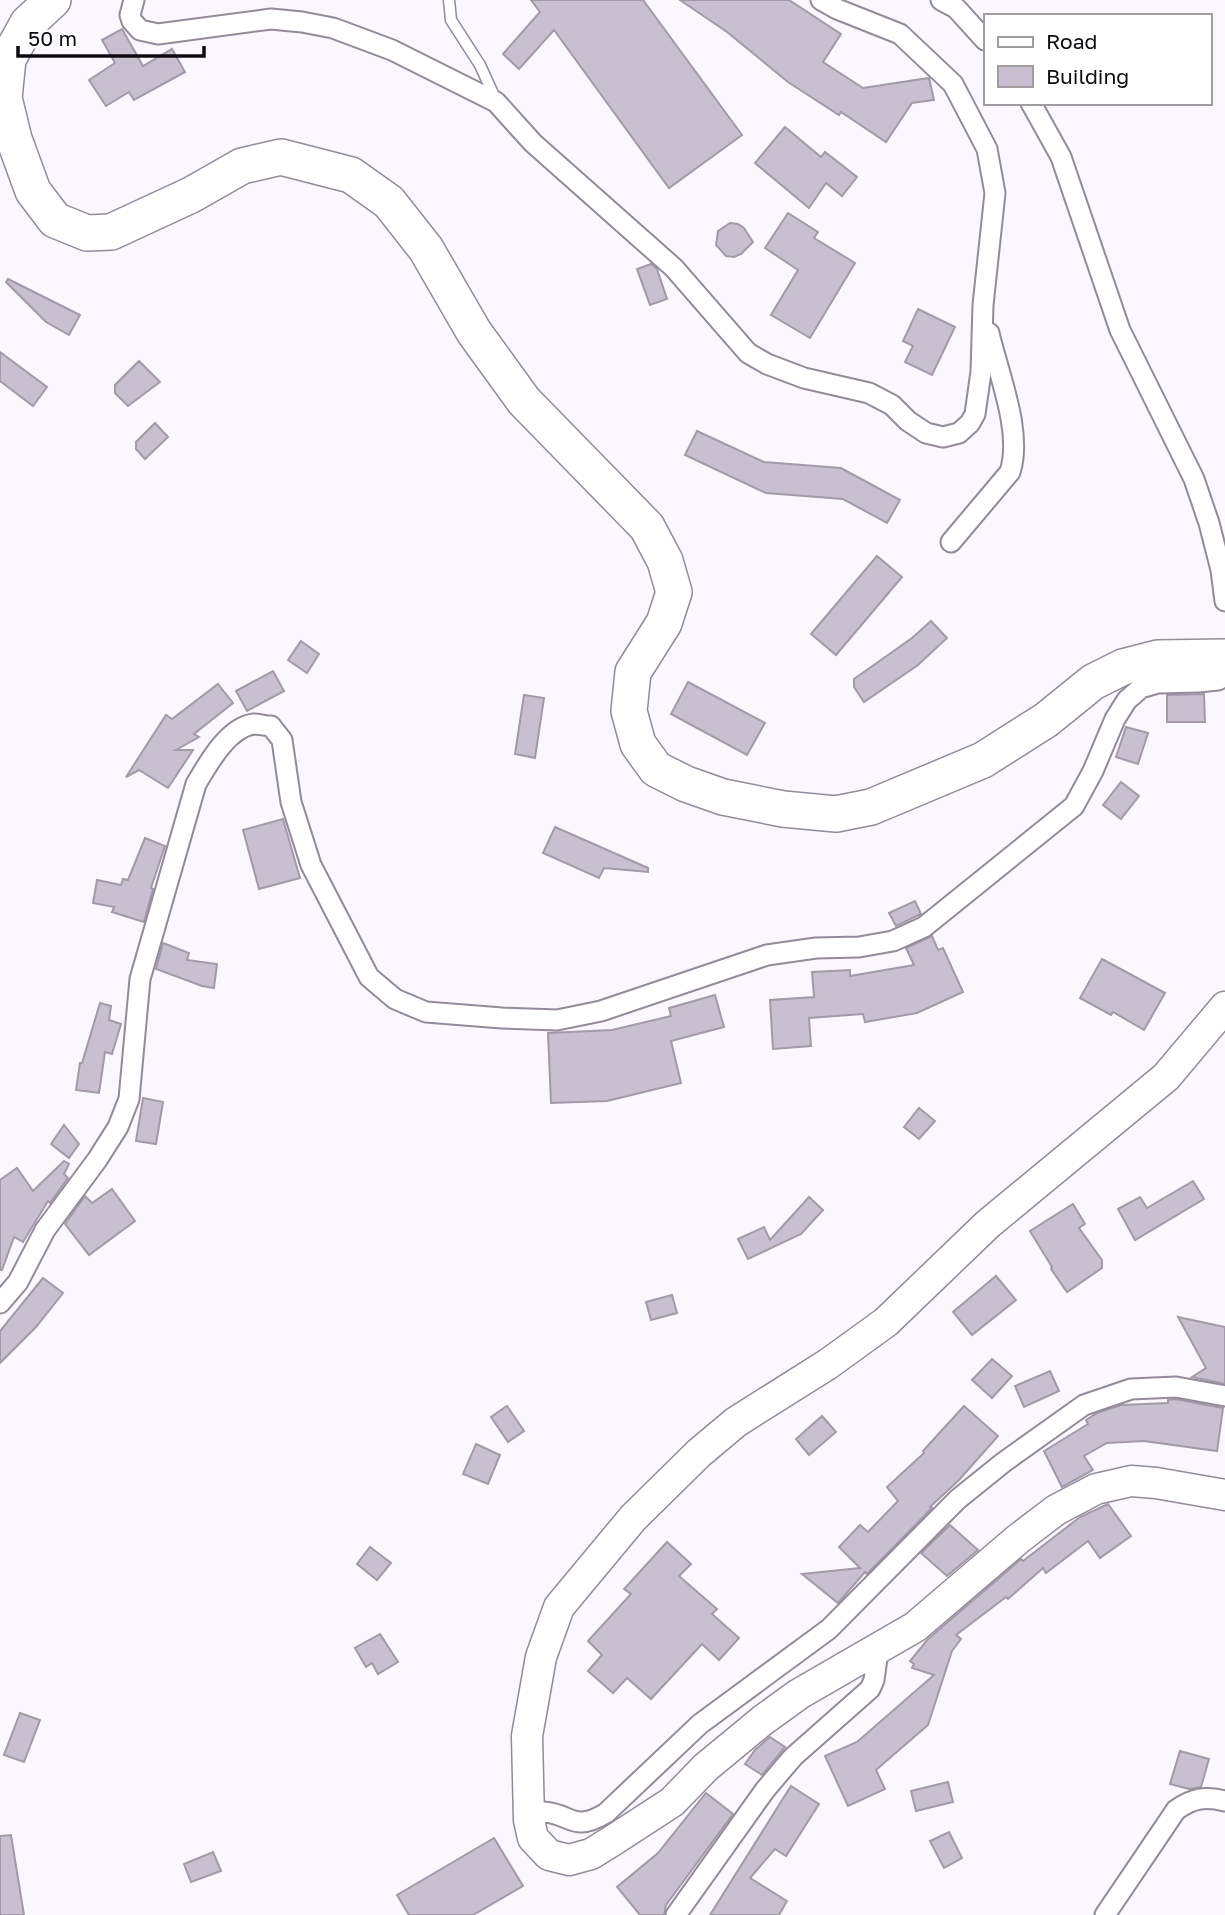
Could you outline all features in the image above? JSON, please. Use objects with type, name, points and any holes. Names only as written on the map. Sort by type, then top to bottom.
[{"type":"highway","points":[[53,0],[28,23],[8,59],[4,98],[14,139],[33,191],[55,220],[87,233],[111,232],[191,195],[242,166],[281,157],[351,175],[389,202],[426,249],[474,332],[524,401],[647,527],[665,561],[674,592],[664,624],[634,671],[629,710],[638,744],[656,769],[686,784],[723,797],[783,809],[836,814],[871,807],[983,760],[1046,720],[1093,682],[1123,667],[1158,658],[1225,657]]},
{"type":"main road","points":[[1225,1007],[1166,1077],[988,1224],[886,1322],[828,1364],[736,1422],[699,1453],[633,1518],[559,1607],[541,1657],[527,1736],[529,1821],[533,1838],[549,1855],[569,1860],[591,1854],[672,1802],[706,1767],[763,1720],[799,1695],[915,1627],[1056,1510],[1096,1489],[1131,1481],[1225,1495]]},
{"type":"street","points":[[134,0],[130,15],[140,30],[159,34],[271,19],[333,28],[392,50],[496,102],[533,143],[674,268],[748,353],[767,365],[804,378],[869,393],[892,405],[908,421],[926,433],[943,437],[959,433],[975,414],[981,372],[983,304],[995,193],[987,149],[953,84],[900,34],[821,0]]},
{"type":"street","points":[[942,0],[956,8],[984,39]]},
{"type":"street","points":[[1032,105],[1061,157],[1120,330],[1194,479],[1221,570],[1225,601]]},
{"type":"street","points":[[951,542],[1010,472],[1014,457],[1011,423],[983,304]]},
{"type":"street","points":[[0,1303],[18,1282],[45,1230],[118,1127],[129,1099],[140,979],[196,784],[212,756],[237,731],[253,724],[271,726],[282,740],[291,802],[311,865],[369,977],[396,999],[426,1012],[557,1020],[601,1011],[767,955],[816,948],[859,947],[893,941],[925,927],[1074,806],[1093,771],[1115,719],[1127,700],[1141,688],[1158,683],[1218,680],[1225,676]]},
{"type":"street","points":[[529,1821],[544,1812],[582,1822],[594,1820],[606,1813],[700,1724],[829,1629],[958,1499],[1004,1462],[1084,1405],[1131,1389],[1176,1387],[1225,1396]]},
{"type":"street","points":[[676,1915],[765,1790],[793,1757],[870,1689],[878,1651]]},
{"type":"street","points":[[1105,1915],[1176,1810],[1188,1802],[1204,1797],[1225,1801]]},
{"type":"lane","points":[[449,0],[451,20],[480,65],[496,102]]},
{"type":"building","points":[[531,0],[643,0],[742,135],[669,188],[554,30],[519,69],[503,54],[540,12]]},
{"type":"building","points":[[680,0],[789,0],[841,34],[823,62],[863,88],[929,78],[934,100],[912,103],[886,142],[788,82],[727,32]]},
{"type":"building","points":[[122,29],[143,66],[172,49],[185,72],[134,100],[129,92],[106,106],[89,80],[115,63],[102,40]]},
{"type":"building","points":[[785,127],[821,157],[825,152],[857,177],[842,196],[826,183],[809,208],[755,163]]},
{"type":"building","points":[[788,213],[818,232],[814,238],[855,263],[810,338],[771,315],[798,270],[765,248]]},
{"type":"building","points":[[730,223],[744,228],[753,242],[734,257],[726,256],[716,245],[718,231]]},
{"type":"building","points":[[651,264],[657,269],[667,299],[650,305],[637,269]]},
{"type":"building","points":[[8,279],[80,315],[69,335],[46,322],[6,282]]},
{"type":"building","points":[[918,309],[955,327],[932,375],[905,362],[913,346],[903,341]]},
{"type":"building","points":[[0,352],[47,387],[33,406],[0,381]]},
{"type":"building","points":[[139,361],[160,382],[128,406],[115,393],[115,385]]},
{"type":"building","points":[[155,423],[168,437],[145,459],[136,449],[136,442]]},
{"type":"building","points":[[697,431],[764,462],[841,468],[900,500],[887,523],[843,499],[766,493],[685,455]]},
{"type":"building","points":[[877,556],[902,577],[836,655],[811,634]]},
{"type":"building","points":[[931,621],[947,638],[918,665],[864,702],[854,687],[854,679],[912,638]]},
{"type":"building","points":[[301,641],[319,654],[307,673],[288,660]]},
{"type":"building","points":[[273,671],[284,691],[247,711],[236,691]]},
{"type":"building","points":[[688,682],[765,723],[747,755],[671,714]]},
{"type":"building","points":[[218,684],[233,703],[194,734],[199,737],[176,750],[193,750],[168,788],[139,770],[126,777],[166,715],[172,719]]},
{"type":"building","points":[[1204,694],[1205,722],[1167,722],[1167,695]]},
{"type":"building","points":[[524,695],[544,698],[535,758],[515,754]]},
{"type":"building","points":[[1126,727],[1148,733],[1138,764],[1116,757]]},
{"type":"building","points":[[1121,782],[1139,796],[1121,819],[1103,805]]},
{"type":"building","points":[[283,819],[300,878],[259,889],[243,830]]},
{"type":"building","points":[[555,827],[648,868],[648,872],[604,868],[599,878],[543,853]]},
{"type":"building","points":[[145,838],[165,846],[151,888],[153,889],[144,922],[112,912],[114,907],[93,903],[97,880],[121,885],[123,879],[128,880]]},
{"type":"building","points":[[915,901],[921,914],[896,926],[889,913]]},
{"type":"building","points":[[932,936],[938,950],[943,948],[963,992],[917,1013],[865,1022],[863,1014],[809,1018],[811,1046],[773,1049],[770,1000],[814,997],[812,972],[850,970],[850,976],[914,965],[906,948]]},
{"type":"building","points":[[163,943],[189,953],[187,960],[217,964],[214,988],[156,969]]},
{"type":"building","points":[[1102,959],[1165,993],[1144,1030],[1113,1012],[1111,1015],[1080,998]]},
{"type":"building","points":[[715,995],[724,1027],[671,1041],[681,1083],[607,1101],[551,1103],[548,1033],[612,1030],[671,1016],[669,1008]]},
{"type":"building","points":[[100,1003],[111,1006],[109,1020],[121,1024],[112,1054],[105,1052],[99,1093],[76,1090],[80,1063]]},
{"type":"building","points":[[143,1098],[163,1102],[156,1144],[136,1141]]},
{"type":"building","points":[[919,1108],[935,1121],[919,1139],[904,1127]]},
{"type":"building","points":[[64,1125],[79,1144],[69,1158],[51,1144]]},
{"type":"building","points":[[64,1161],[69,1164],[64,1174],[68,1178],[50,1203],[48,1201],[23,1242],[14,1237],[0,1270],[0,1180],[17,1168],[33,1191]]},
{"type":"building","points":[[1193,1181],[1204,1199],[1135,1240],[1118,1209],[1140,1197],[1147,1208]]},
{"type":"building","points":[[112,1189],[135,1221],[89,1255],[65,1224],[85,1196],[92,1203]]},
{"type":"building","points":[[809,1197],[823,1210],[801,1234],[748,1259],[738,1239],[764,1227],[770,1240]]},
{"type":"building","points":[[1073,1204],[1085,1224],[1079,1228],[1102,1260],[1102,1268],[1067,1292],[1030,1231]]},
{"type":"building","points":[[996,1276],[1016,1300],[972,1335],[953,1312]]},
{"type":"building","points":[[43,1278],[63,1293],[36,1327],[0,1363],[0,1331]]},
{"type":"building","points":[[672,1295],[677,1313],[651,1320],[646,1302]]},
{"type":"building","points":[[1178,1317],[1225,1327],[1225,1384],[1192,1377],[1206,1368]]},
{"type":"building","points":[[992,1359],[1012,1376],[992,1398],[972,1380]]},
{"type":"building","points":[[1050,1371],[1059,1391],[1024,1407],[1015,1386]]},
{"type":"building","points":[[1168,1400],[1223,1408],[1217,1451],[1144,1441],[1107,1443],[1084,1456],[1093,1470],[1062,1487],[1044,1451],[1088,1424],[1086,1420],[1097,1413],[1121,1405],[1168,1403]]},
{"type":"building","points":[[507,1406],[524,1431],[508,1442],[491,1417]]},
{"type":"building","points":[[964,1406],[998,1436],[959,1480],[867,1574],[865,1572],[838,1603],[802,1574],[860,1568],[839,1547],[860,1525],[868,1532],[898,1501],[887,1487],[924,1453]]},
{"type":"building","points":[[822,1416],[836,1432],[809,1455],[796,1439]]},
{"type":"building","points":[[476,1444],[500,1455],[488,1484],[463,1474]]},
{"type":"building","points":[[1108,1504],[1131,1536],[1100,1558],[1088,1541],[1046,1573],[1043,1568],[1008,1599],[1006,1597],[956,1635],[961,1639],[952,1651],[928,1725],[876,1770],[885,1789],[848,1806],[825,1756],[857,1742],[934,1675],[912,1668],[914,1664],[910,1661],[928,1639],[1021,1559],[1023,1561],[1080,1517]]},
{"type":"building","points":[[950,1525],[978,1550],[947,1576],[921,1553]]},
{"type":"building","points":[[667,1542],[691,1564],[679,1576],[717,1609],[712,1614],[739,1638],[719,1660],[702,1644],[651,1699],[627,1678],[613,1693],[588,1671],[602,1655],[588,1641],[631,1594],[624,1589]]},
{"type":"building","points":[[370,1547],[391,1563],[377,1580],[357,1564]]},
{"type":"building","points":[[380,1634],[398,1662],[378,1674],[372,1663],[366,1667],[355,1648]]},
{"type":"building","points":[[20,1713],[40,1720],[24,1762],[4,1755]]},
{"type":"building","points":[[770,1737],[785,1747],[762,1775],[745,1764],[755,1750]]},
{"type":"building","points":[[1180,1751],[1209,1759],[1201,1787],[1189,1789],[1170,1784]]},
{"type":"building","points":[[948,1782],[953,1802],[916,1811],[911,1791]]},
{"type":"building","points":[[791,1786],[819,1804],[786,1856],[775,1849],[750,1878],[787,1901],[779,1915],[710,1915]]},
{"type":"building","points":[[706,1793],[733,1814],[666,1905],[664,1915],[640,1915],[617,1887],[658,1853]]},
{"type":"building","points":[[949,1832],[962,1858],[944,1868],[930,1841]]},
{"type":"building","points":[[11,1835],[24,1915],[0,1915],[0,1836]]},
{"type":"building","points":[[494,1838],[523,1886],[473,1915],[409,1915],[397,1895]]},
{"type":"building","points":[[213,1852],[221,1871],[191,1882],[184,1864]]}]
